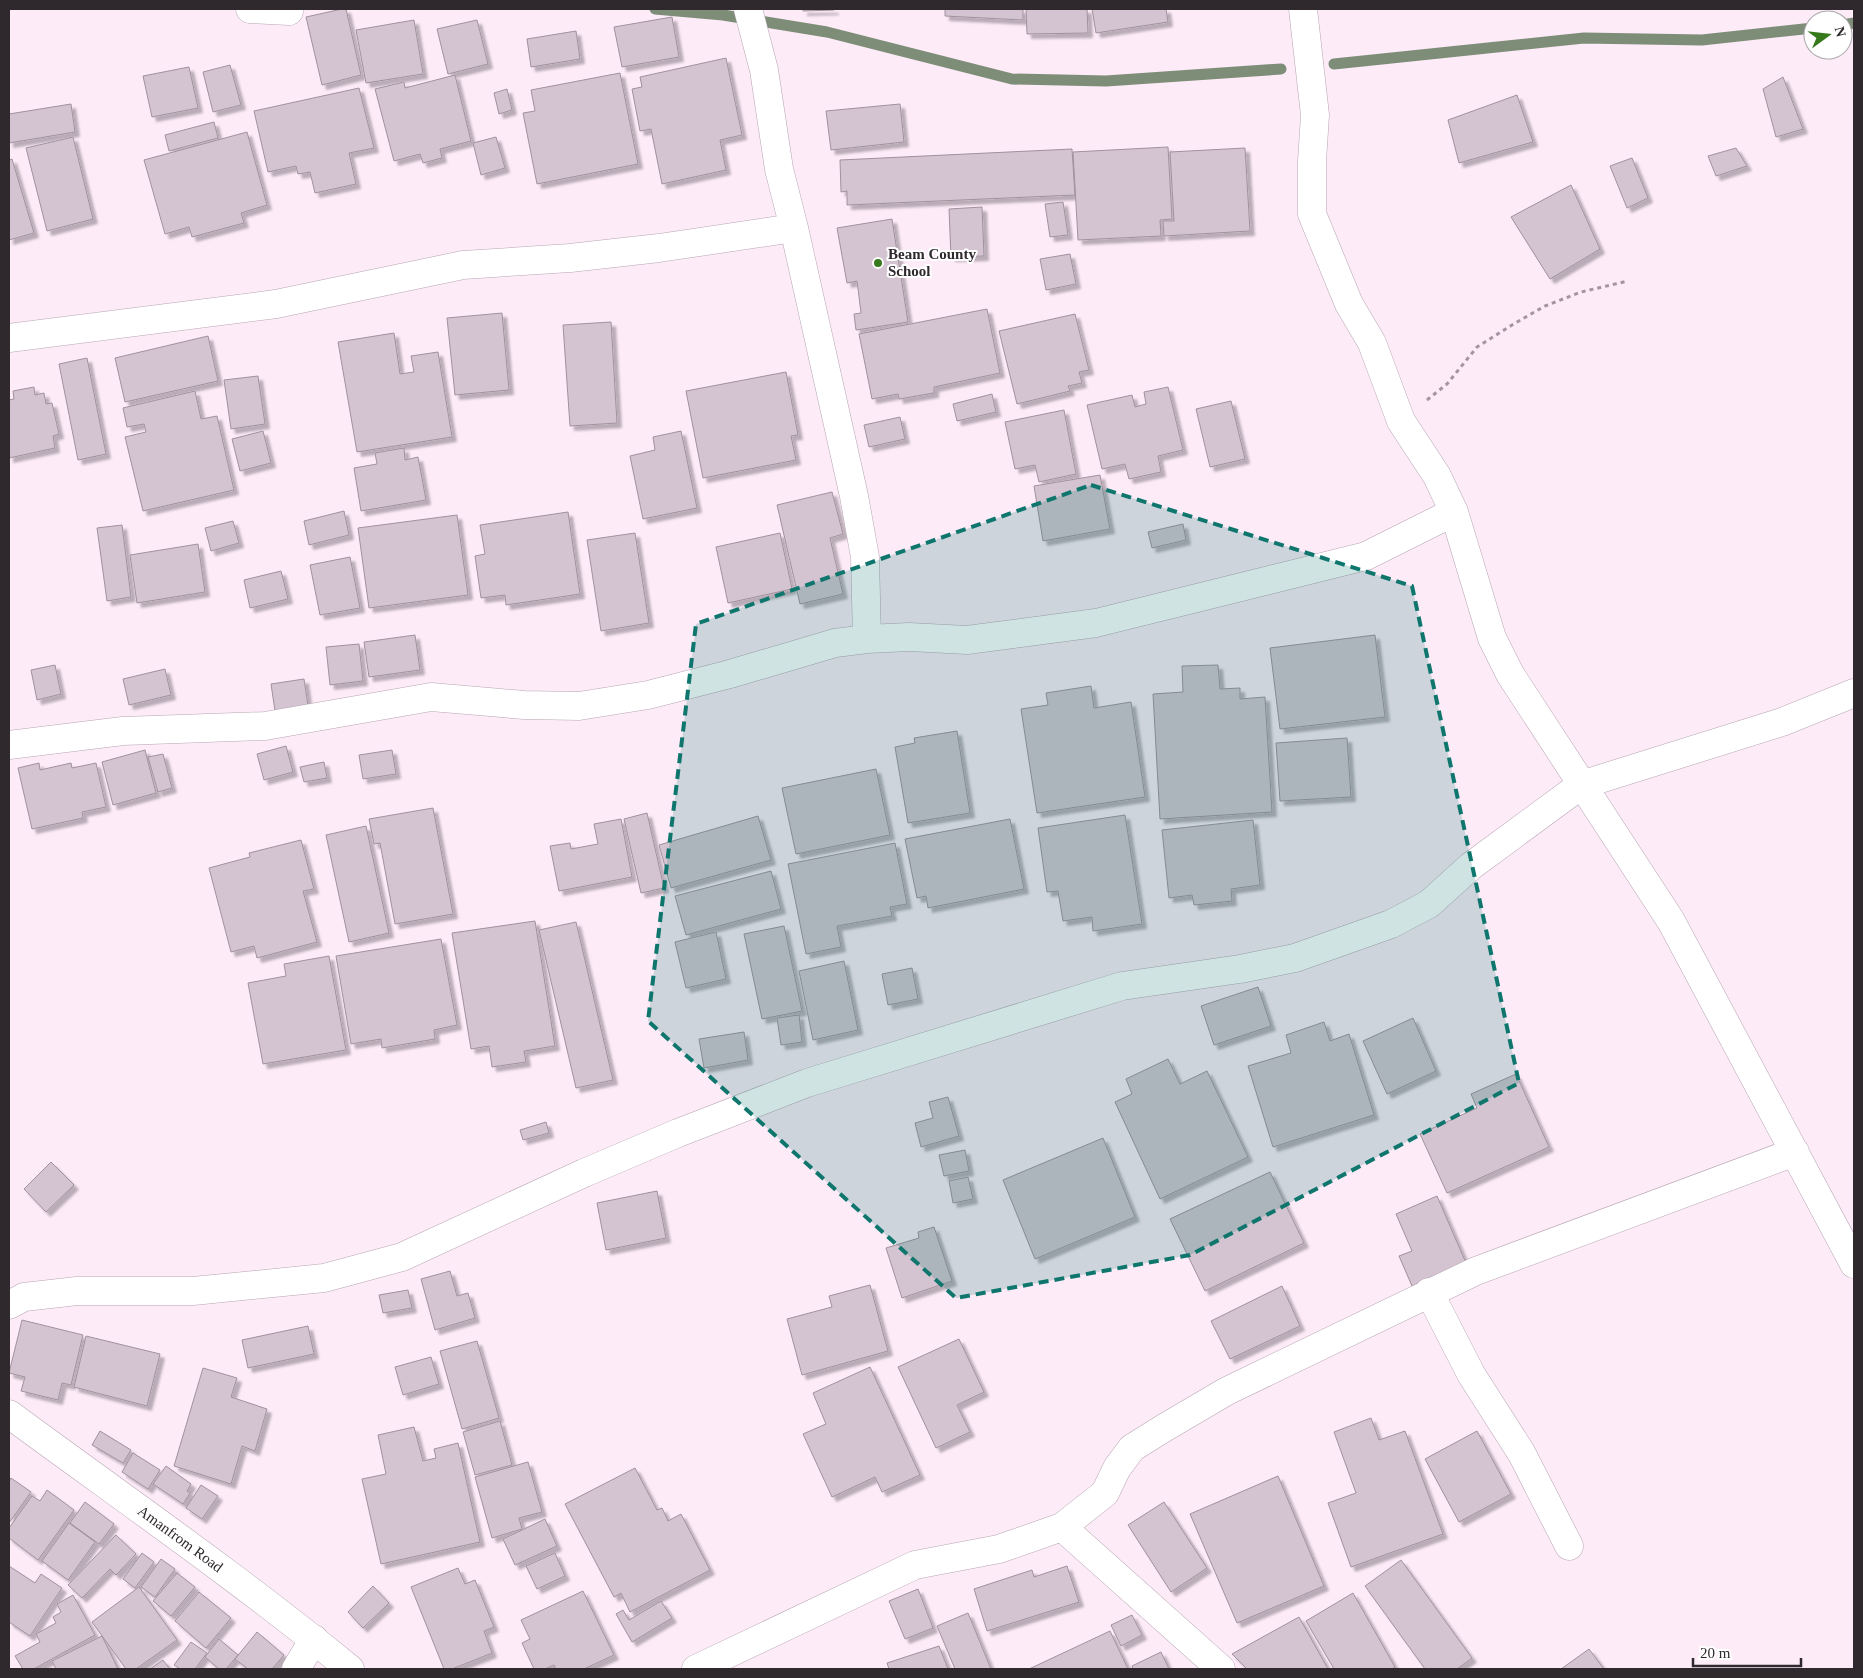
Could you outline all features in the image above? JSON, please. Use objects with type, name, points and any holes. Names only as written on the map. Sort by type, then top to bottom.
[{"type":"street","points":[[250,9],[290,11]]},
{"type":"street","points":[[748,9],[764,70],[779,169],[854,496],[865,557],[867,639]]},
{"type":"street","points":[[1303,9],[1315,115],[1312,161],[1312,214],[1349,304],[1372,343],[1401,421],[1437,476],[1454,512],[1492,638],[1510,674],[1671,921],[1854,1264]]},
{"type":"street","points":[[9,338],[276,304],[464,264],[570,258],[649,249],[794,228]]},
{"type":"street","points":[[9,745],[123,731],[265,726],[431,697],[524,706],[579,706],[648,695],[730,674],[835,643],[909,637],[968,640],[1096,623],[1366,556],[1454,512]]},
{"type":"street","points":[[9,1305],[24,1297],[77,1291],[193,1291],[324,1278],[402,1257],[584,1173],[678,1133],[806,1083],[1122,986],[1240,969],[1295,958],[1390,924],[1429,904],[1471,866],[1581,784],[1782,722],[1854,693]]},
{"type":"street","points":[[696,1669],[915,1565],[999,1549],[1062,1527],[1106,1493],[1118,1468],[1132,1448],[1227,1391],[1429,1292],[1476,1271],[1795,1152]]},
{"type":"street","points":[[1429,1292],[1471,1374],[1522,1454],[1569,1546]]},
{"type":"street","name":"Amanfrom Road","points":[[9,1414],[314,1639],[350,1669]]},
{"type":"street","points":[[1062,1527],[1222,1669]]},
{"type":"street","points":[[296,1669],[314,1639]]},
{"type":"path","points":[[1401,421],[1447,384],[1477,347],[1512,325],[1545,306],[1582,292],[1628,281]]},
{"type":"highlighted area","points":[[1091,485],[1412,586],[1519,1083],[1190,1255],[956,1298],[648,1021],[696,624]]},
{"type":"building","points":[[346,9],[361,75],[322,85],[306,17]]},
{"type":"building","points":[[803,9],[834,9],[834,10],[803,11]]},
{"type":"building","points":[[945,9],[1023,9],[1023,20],[945,16]]},
{"type":"building","points":[[1026,9],[1087,9],[1088,33],[1027,34]]},
{"type":"building","points":[[1092,9],[1166,9],[1168,22],[1096,33]]},
{"type":"building","points":[[672,17],[679,57],[622,67],[614,27]]},
{"type":"building","points":[[414,20],[423,74],[366,83],[356,30]]},
{"type":"building","points":[[477,20],[488,64],[448,74],[437,29]]},
{"type":"building","points":[[576,31],[580,59],[531,67],[527,39]]},
{"type":"building","points":[[726,58],[742,135],[720,140],[726,170],[662,184],[651,129],[640,131],[632,89],[642,87],[640,77]]},
{"type":"building","points":[[230,65],[241,105],[213,112],[203,72]]},
{"type":"building","points":[[189,67],[198,108],[152,117],[143,76]]},
{"type":"building","points":[[620,73],[638,164],[537,184],[523,113],[535,111],[531,90]]},
{"type":"building","points":[[455,75],[471,141],[440,149],[442,158],[423,163],[420,154],[394,161],[375,89],[404,82],[405,88]]},
{"type":"building","points":[[1783,77],[1803,129],[1776,137],[1763,89]]},
{"type":"building","points":[[359,88],[374,148],[349,153],[356,184],[315,193],[310,172],[298,174],[296,166],[268,172],[254,111]]},
{"type":"building","points":[[507,89],[512,110],[499,114],[494,93]]},
{"type":"building","points":[[1517,95],[1533,142],[1459,163],[1448,120]]},
{"type":"building","points":[[71,104],[75,132],[9,143],[9,114]]},
{"type":"building","points":[[900,104],[904,142],[831,150],[826,111]]},
{"type":"building","points":[[214,122],[218,138],[169,151],[165,135]]},
{"type":"building","points":[[247,132],[267,205],[241,213],[244,223],[192,237],[189,227],[165,234],[144,160]]},
{"type":"building","points":[[73,137],[93,219],[47,231],[26,148]]},
{"type":"building","points":[[496,137],[505,168],[481,175],[473,143]]},
{"type":"building","points":[[1168,147],[1172,219],[1160,220],[1161,236],[1078,240],[1073,152]]},
{"type":"building","points":[[1245,148],[1250,231],[1164,236],[1163,221],[1174,221],[1170,152]]},
{"type":"building","points":[[1736,148],[1747,166],[1716,176],[1708,156]]},
{"type":"building","points":[[1072,149],[1075,195],[847,205],[847,191],[841,192],[840,160]]},
{"type":"building","points":[[1632,158],[1648,198],[1627,208],[1610,166]]},
{"type":"building","points":[[12,159],[34,233],[9,240],[9,160]]},
{"type":"building","points":[[1571,185],[1600,249],[1550,279],[1511,217]]},
{"type":"building","points":[[1063,202],[1068,235],[1050,237],[1045,204]]},
{"type":"building","points":[[982,207],[984,256],[951,257],[949,209]]},
{"type":"building","points":[[892,219],[908,322],[856,330],[854,314],[861,313],[857,281],[847,283],[837,228]]},
{"type":"building","points":[[1070,254],[1076,284],[1046,290],[1040,259]]},
{"type":"building","points":[[987,309],[1000,373],[934,387],[934,393],[899,399],[898,394],[872,399],[859,334]]},
{"type":"building","points":[[502,313],[509,390],[455,395],[447,318]]},
{"type":"building","points":[[1075,314],[1089,370],[1079,372],[1082,383],[1068,386],[1070,391],[1017,404],[999,331]]},
{"type":"building","points":[[611,322],[617,423],[570,426],[563,325]]},
{"type":"building","points":[[394,333],[400,374],[414,372],[411,356],[438,352],[452,437],[357,452],[338,342]]},
{"type":"building","points":[[208,336],[218,381],[125,402],[115,358]]},
{"type":"building","points":[[87,358],[106,454],[78,460],[59,364]]},
{"type":"building","points":[[786,372],[798,435],[791,436],[796,460],[703,478],[686,391]]},
{"type":"building","points":[[258,376],[265,424],[231,429],[224,380]]},
{"type":"building","points":[[34,387],[35,395],[44,393],[46,404],[52,403],[59,434],[53,436],[55,448],[9,458],[9,400],[14,399],[13,391]]},
{"type":"building","points":[[1168,387],[1183,450],[1158,456],[1161,472],[1129,479],[1125,464],[1102,469],[1087,405],[1132,395],[1135,407],[1146,404],[1144,392]]},
{"type":"building","points":[[195,391],[201,419],[217,416],[234,490],[143,511],[125,437],[146,432],[144,424],[127,427],[123,408]]},
{"type":"building","points":[[992,394],[996,412],[957,421],[953,404]]},
{"type":"building","points":[[1231,401],[1245,459],[1210,467],[1196,409]]},
{"type":"building","points":[[1064,410],[1076,474],[1039,482],[1035,465],[1015,469],[1005,422]]},
{"type":"building","points":[[900,417],[905,439],[869,447],[864,425]]},
{"type":"building","points":[[263,431],[271,463],[240,471],[232,439]]},
{"type":"building","points":[[681,431],[697,508],[643,519],[630,456],[655,450],[653,437]]},
{"type":"building","points":[[404,448],[405,460],[418,457],[426,500],[361,511],[354,468],[377,464],[375,453]]},
{"type":"building","points":[[1100,475],[1110,529],[1043,541],[1034,486]]},
{"type":"building","points":[[832,492],[843,534],[830,538],[843,594],[800,604],[777,505]]},
{"type":"building","points":[[344,511],[349,535],[309,545],[304,521]]},
{"type":"building","points":[[568,512],[580,594],[506,605],[505,595],[481,598],[475,556],[485,554],[480,525]]},
{"type":"building","points":[[457,515],[468,595],[369,608],[358,528]]},
{"type":"building","points":[[233,521],[239,543],[211,551],[205,528]]},
{"type":"building","points":[[1183,524],[1186,540],[1152,548],[1148,532]]},
{"type":"building","points":[[122,525],[131,597],[107,601],[97,528]]},
{"type":"building","points":[[635,533],[649,623],[601,631],[587,540]]},
{"type":"building","points":[[780,533],[792,589],[728,603],[716,547]]},
{"type":"building","points":[[198,544],[205,592],[137,603],[130,555]]},
{"type":"building","points":[[350,557],[360,608],[320,615],[310,565]]},
{"type":"building","points":[[281,571],[288,599],[250,608],[244,580]]},
{"type":"building","points":[[415,635],[420,670],[369,677],[364,642]]},
{"type":"building","points":[[1375,635],[1385,717],[1280,729],[1270,648]]},
{"type":"building","points":[[359,644],[363,681],[330,685],[326,647]]},
{"type":"building","points":[[55,665],[61,694],[37,700],[31,670]]},
{"type":"building","points":[[1218,665],[1220,689],[1240,688],[1240,699],[1265,697],[1272,812],[1160,819],[1153,694],[1183,692],[1182,666]]},
{"type":"building","points":[[165,669],[171,695],[129,705],[123,679]]},
{"type":"building","points":[[304,679],[308,706],[275,711],[271,684]]},
{"type":"building","points":[[1091,686],[1094,708],[1131,702],[1145,797],[1037,813],[1021,709],[1048,705],[1046,693]]},
{"type":"building","points":[[957,731],[970,813],[908,823],[895,747],[915,743],[914,738]]},
{"type":"building","points":[[1347,738],[1351,797],[1280,801],[1276,743]]},
{"type":"building","points":[[286,746],[293,772],[264,780],[257,754]]},
{"type":"building","points":[[145,750],[156,793],[113,805],[102,762]]},
{"type":"building","points":[[392,750],[396,774],[363,779],[359,755]]},
{"type":"building","points":[[163,754],[172,788],[158,792],[148,757]]},
{"type":"building","points":[[324,762],[327,778],[304,782],[300,767]]},
{"type":"building","points":[[39,763],[40,770],[71,763],[72,768],[96,763],[106,807],[82,812],[83,818],[32,829],[18,768]]},
{"type":"building","points":[[876,769],[890,835],[796,854],[782,788]]},
{"type":"building","points":[[433,808],[453,914],[395,924],[380,843],[374,844],[369,819]]},
{"type":"building","points":[[647,813],[664,888],[641,893],[624,819]]},
{"type":"building","points":[[1125,815],[1142,924],[1093,931],[1092,917],[1063,921],[1058,891],[1047,892],[1038,828]]},
{"type":"building","points":[[758,816],[771,860],[671,888],[659,845]]},
{"type":"building","points":[[621,819],[632,877],[559,891],[550,846],[570,843],[571,849],[598,844],[594,824]]},
{"type":"building","points":[[1010,819],[1024,889],[928,908],[926,896],[917,898],[905,839]]},
{"type":"building","points":[[1253,820],[1260,885],[1231,889],[1232,901],[1194,905],[1192,895],[1169,898],[1162,830]]},
{"type":"building","points":[[366,826],[389,933],[349,942],[326,835]]},
{"type":"building","points":[[301,840],[314,889],[303,891],[317,942],[257,958],[254,946],[231,952],[209,868],[250,857],[249,853]]},
{"type":"building","points":[[895,843],[907,904],[890,907],[892,916],[837,926],[841,947],[806,954],[788,864]]},
{"type":"building","points":[[771,871],[781,909],[686,935],[675,896]]},
{"type":"building","points":[[535,921],[555,1046],[524,1051],[526,1062],[492,1067],[489,1046],[471,1049],[452,933]]},
{"type":"building","points":[[576,922],[613,1080],[576,1088],[539,930]]},
{"type":"building","points":[[784,926],[802,1011],[762,1019],[744,934]]},
{"type":"building","points":[[716,932],[726,979],[686,988],[675,942]]},
{"type":"building","points":[[441,939],[457,1025],[434,1030],[435,1039],[382,1048],[381,1039],[351,1044],[336,956]]},
{"type":"building","points":[[329,956],[346,1050],[263,1064],[248,983],[286,976],[284,964]]},
{"type":"building","points":[[844,961],[858,1030],[813,1040],[799,971]]},
{"type":"building","points":[[912,968],[918,999],[888,1005],[882,974]]},
{"type":"building","points":[[1258,987],[1271,1026],[1214,1045],[1201,1006]]},
{"type":"building","points":[[799,1015],[802,1042],[781,1045],[777,1018]]},
{"type":"building","points":[[1413,1018],[1436,1071],[1387,1094],[1363,1041]]},
{"type":"building","points":[[1324,1022],[1330,1041],[1349,1034],[1374,1115],[1273,1147],[1248,1066],[1291,1053],[1286,1035]]},
{"type":"building","points":[[744,1032],[748,1060],[704,1068],[699,1039]]},
{"type":"building","points":[[1168,1059],[1180,1084],[1207,1071],[1248,1157],[1160,1199],[1115,1102],[1132,1094],[1126,1079]]},
{"type":"building","points":[[1516,1074],[1549,1147],[1447,1193],[1420,1134],[1477,1108],[1471,1094]]},
{"type":"building","points":[[948,1097],[959,1136],[921,1147],[915,1123],[933,1118],[929,1102]]},
{"type":"building","points":[[546,1122],[549,1133],[523,1140],[520,1130]]},
{"type":"building","points":[[1103,1138],[1135,1217],[1035,1259],[1003,1180]]},
{"type":"building","points":[[965,1150],[969,1171],[944,1176],[939,1155]]},
{"type":"building","points":[[51,1162],[74,1185],[46,1212],[24,1189]]},
{"type":"building","points":[[1270,1172],[1304,1243],[1205,1291],[1170,1219]]},
{"type":"building","points":[[968,1177],[973,1199],[953,1203],[949,1181]]},
{"type":"building","points":[[657,1191],[666,1238],[606,1250],[597,1203]]},
{"type":"building","points":[[1437,1196],[1466,1263],[1412,1286],[1399,1256],[1412,1251],[1396,1214]]},
{"type":"building","points":[[934,1227],[952,1281],[902,1298],[886,1248],[919,1238],[918,1232]]},
{"type":"building","points":[[450,1271],[457,1296],[468,1293],[475,1318],[435,1330],[421,1279]]},
{"type":"building","points":[[870,1285],[888,1351],[802,1375],[787,1319],[832,1307],[829,1296]]},
{"type":"building","points":[[1282,1286],[1300,1326],[1230,1359],[1211,1321]]},
{"type":"building","points":[[408,1290],[412,1308],[383,1313],[379,1295]]},
{"type":"building","points":[[22,1320],[83,1335],[71,1385],[62,1383],[58,1400],[21,1391],[25,1377],[9,1373]]},
{"type":"building","points":[[308,1326],[314,1354],[248,1368],[242,1340]]},
{"type":"building","points":[[86,1336],[160,1354],[147,1406],[74,1387]]},
{"type":"building","points":[[959,1339],[984,1392],[957,1405],[970,1432],[936,1448],[898,1367]]},
{"type":"building","points":[[477,1341],[499,1418],[462,1429],[440,1351]]},
{"type":"building","points":[[431,1357],[439,1384],[403,1395],[395,1367]]},
{"type":"building","points":[[870,1367],[920,1475],[882,1492],[875,1477],[832,1497],[803,1434],[826,1424],[813,1393]]},
{"type":"building","points":[[203,1368],[237,1378],[231,1397],[267,1409],[255,1451],[242,1446],[231,1484],[174,1466]]},
{"type":"building","points":[[1371,1418],[1379,1440],[1405,1431],[1443,1534],[1351,1567],[1328,1503],[1356,1493],[1334,1432]]},
{"type":"building","points":[[500,1421],[512,1465],[475,1475],[463,1432]]},
{"type":"building","points":[[414,1427],[423,1461],[436,1458],[434,1449],[458,1443],[480,1542],[381,1564],[362,1479],[386,1474],[378,1435]]},
{"type":"building","points":[[100,1431],[131,1450],[123,1463],[92,1445]]},
{"type":"building","points":[[1477,1431],[1511,1494],[1459,1522],[1425,1459]]},
{"type":"building","points":[[133,1453],[160,1470],[148,1489],[122,1472]]},
{"type":"building","points":[[528,1462],[542,1512],[519,1518],[522,1529],[492,1538],[475,1477]]},
{"type":"building","points":[[166,1466],[191,1484],[187,1491],[190,1493],[183,1504],[153,1484]]},
{"type":"building","points":[[635,1468],[657,1510],[662,1508],[668,1521],[681,1514],[710,1570],[630,1612],[621,1593],[614,1597],[565,1504]]},
{"type":"building","points":[[1278,1476],[1324,1586],[1237,1623],[1190,1514]]},
{"type":"building","points":[[11,1478],[31,1492],[9,1523],[9,1482]]},
{"type":"building","points":[[201,1485],[218,1496],[202,1519],[186,1508]]},
{"type":"building","points":[[47,1490],[74,1510],[38,1560],[9,1538],[9,1528],[32,1496],[40,1501]]},
{"type":"building","points":[[85,1502],[114,1524],[99,1544],[70,1523]]},
{"type":"building","points":[[1164,1502],[1207,1568],[1171,1592],[1128,1525]]},
{"type":"building","points":[[545,1519],[557,1546],[515,1565],[503,1539]]},
{"type":"building","points":[[69,1523],[95,1542],[68,1580],[42,1561]]},
{"type":"building","points":[[116,1535],[136,1554],[116,1575],[110,1569],[82,1598],[68,1585]]},
{"type":"building","points":[[142,1553],[154,1562],[135,1588],[123,1579]]},
{"type":"building","points":[[555,1553],[565,1576],[537,1589],[526,1566]]},
{"type":"building","points":[[161,1559],[175,1569],[155,1597],[141,1587]]},
{"type":"building","points":[[1401,1560],[1472,1658],[1457,1669],[1425,1669],[1365,1586]]},
{"type":"building","points":[[9,1566],[35,1583],[41,1574],[62,1588],[30,1636],[9,1622]]},
{"type":"building","points":[[1067,1566],[1079,1602],[987,1631],[974,1589],[1032,1570],[1034,1577]]},
{"type":"building","points":[[458,1568],[465,1584],[475,1580],[494,1627],[484,1631],[492,1653],[452,1669],[444,1669],[411,1587]]},
{"type":"building","points":[[177,1573],[195,1587],[171,1616],[153,1601]]},
{"type":"building","points":[[373,1586],[389,1603],[363,1628],[348,1612]]},
{"type":"building","points":[[139,1587],[177,1640],[136,1669],[126,1669],[92,1622]]},
{"type":"building","points":[[918,1589],[933,1628],[905,1639],[889,1601]]},
{"type":"building","points":[[583,1591],[614,1655],[584,1669],[556,1669],[554,1665],[545,1669],[534,1669],[522,1643],[530,1639],[521,1620]]},
{"type":"building","points":[[199,1592],[231,1618],[206,1648],[175,1621]]},
{"type":"building","points":[[1353,1593],[1395,1667],[1392,1669],[1334,1669],[1306,1621]]},
{"type":"building","points":[[73,1595],[95,1635],[34,1669],[23,1669],[15,1656],[40,1642],[36,1634],[56,1623],[53,1617],[61,1612],[57,1604]]},
{"type":"building","points":[[661,1601],[672,1618],[632,1642],[616,1614],[623,1610],[629,1620]]},
{"type":"building","points":[[968,1613],[991,1669],[955,1669],[937,1626]]},
{"type":"building","points":[[1132,1615],[1142,1635],[1121,1646],[1111,1625]]},
{"type":"building","points":[[1299,1617],[1328,1669],[1247,1669],[1232,1654]]},
{"type":"building","points":[[1110,1631],[1128,1669],[1029,1669]]},
{"type":"building","points":[[257,1632],[284,1655],[272,1669],[248,1669],[235,1659]]},
{"type":"building","points":[[102,1636],[118,1669],[56,1669],[52,1661]]},
{"type":"building","points":[[219,1639],[238,1655],[226,1669],[219,1669],[205,1657]]},
{"type":"building","points":[[191,1642],[207,1653],[195,1669],[180,1669],[174,1665]]},
{"type":"building","points":[[939,1646],[948,1669],[889,1669],[887,1663]]},
{"type":"building","points":[[1589,1649],[1604,1669],[1561,1669]]},
{"type":"building","points":[[1161,1652],[1169,1669],[1133,1669],[1132,1666]]},
{"type":"building","points":[[163,1660],[170,1669],[150,1669]]},
{"type":"waterway","points":[[655,9],[723,15],[827,32],[1012,79],[1106,81],[1281,69]]},
{"type":"waterway","points":[[1334,64],[1584,38],[1702,40],[1803,29]]},
{"type":"place","name":"Beam County School","points":[[878,263]]}]
